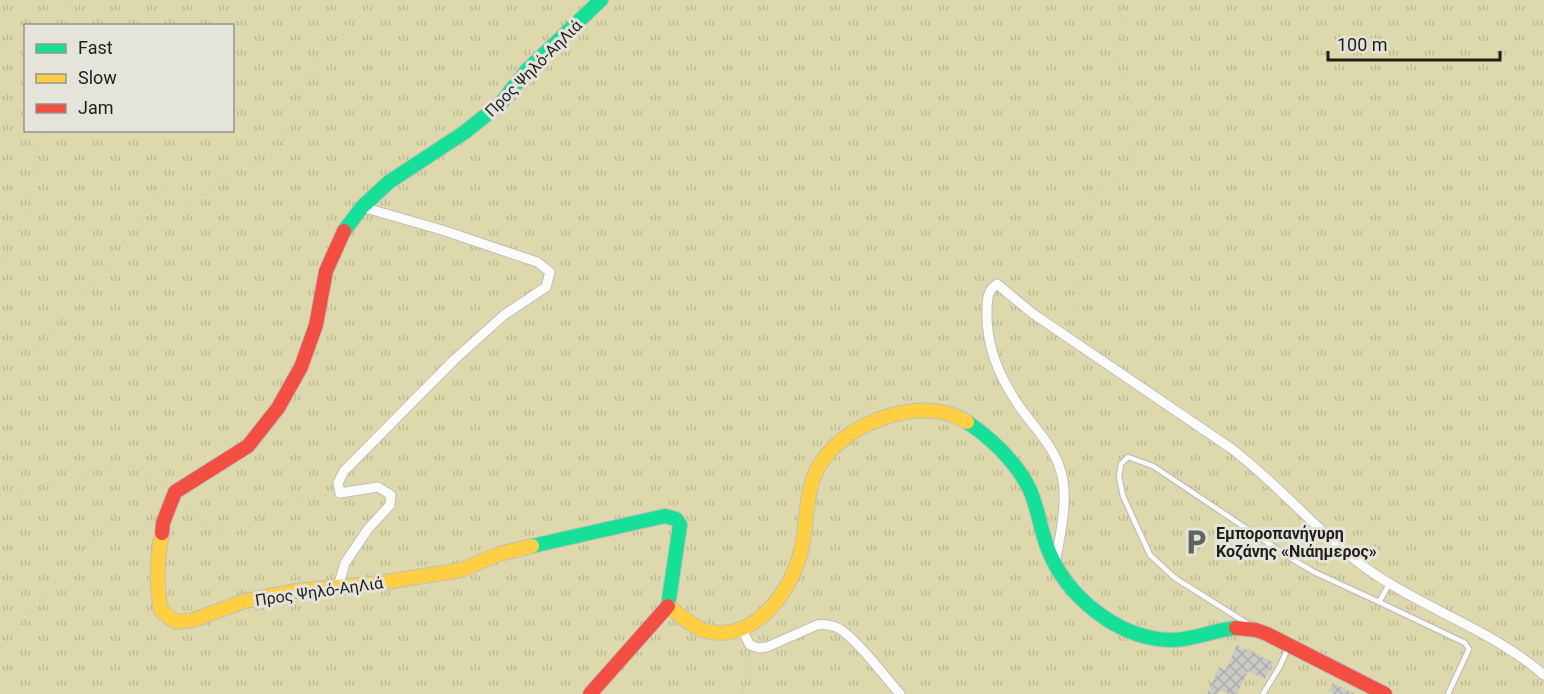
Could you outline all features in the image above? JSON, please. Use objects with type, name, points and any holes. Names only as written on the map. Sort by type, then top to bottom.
[{"type":"street","name":"Προς Ψηλό-ΑηΛιά","points":[[601,0],[527,70],[501,103],[465,132],[389,182],[362,207],[342,234],[326,271],[316,325],[301,367],[278,408],[248,446],[175,492],[164,523],[158,555],[158,585],[161,611],[176,622],[193,620],[245,602],[295,591],[380,583],[460,570],[499,554],[665,516],[676,519],[680,525],[668,606]]},
{"type":"street","points":[[338,586],[345,563],[368,529],[390,505],[391,495],[378,488],[340,493],[338,483],[344,471],[454,360],[496,322],[546,286],[550,272],[537,262],[442,230],[362,207]]},
{"type":"street","points":[[1055,566],[1063,516],[1062,474],[1051,448],[1017,403],[996,362],[986,330],[988,295],[991,288],[997,284],[1024,307],[1257,468],[1345,552],[1390,583],[1497,642],[1544,675]]},
{"type":"street","points":[[590,694],[668,606],[694,626],[705,631],[721,633],[742,630],[756,621],[781,594],[794,571],[801,550],[814,477],[820,465],[839,443],[852,433],[899,413],[930,409],[945,411],[972,425],[998,448],[1016,469],[1033,496],[1055,566],[1071,588],[1089,606],[1109,620],[1145,636],[1173,641],[1219,629],[1257,630],[1385,694]]},
{"type":"street","points":[[742,630],[750,645],[759,648],[767,647],[817,625],[825,624],[837,628],[859,647],[900,694]]},
{"type":"lane","points":[[1257,630],[1175,578],[1150,555],[1123,496],[1119,477],[1120,464],[1128,457],[1153,466],[1168,475],[1299,563],[1465,643],[1469,649],[1448,694]]},
{"type":"lane","points":[[1379,602],[1390,583]]},
{"type":"lane","points":[[1263,694],[1280,666],[1289,645]]},
{"type":"path","points":[[68,24],[72,0]]},
{"type":"path","points":[[0,361],[10,359],[29,348],[44,343],[65,316],[74,309],[81,295],[91,286],[99,284],[115,253],[144,211],[153,205],[161,192],[174,179],[179,180],[187,210],[191,213],[206,193],[222,181],[238,177],[281,150],[285,142],[282,134],[286,113],[296,110],[327,40],[342,36],[357,18],[379,0]]},
{"type":"path","points":[[1063,334],[1078,310],[1080,297],[1076,277],[1082,246],[1087,235],[1092,200],[1106,181],[1122,180],[1131,165],[1135,140],[1132,110],[1122,68],[1115,58],[1120,31],[1120,0]]},
{"type":"path","points":[[0,270],[32,198],[36,157],[42,132]]},
{"type":"path","points":[[0,495],[121,466],[141,468],[175,492],[198,520],[220,533],[237,534],[281,503],[340,493]]},
{"type":"path","points":[[0,648],[135,490],[152,477]]},
{"type":"path","points":[[742,694],[752,646]]},
{"type":"green space","points":[[0,0],[1544,0],[1544,694],[0,694]]},
{"type":"building","points":[[1237,645],[1273,662],[1265,679],[1248,671],[1237,694],[1229,694],[1220,690],[1218,694],[1207,694],[1219,667],[1226,670]]},
{"type":"building","points":[[1333,683],[1355,694],[1334,694],[1329,691]]},
{"type":"traffic: fast","points":[[344,231],[362,207],[389,182],[465,132],[501,103],[527,70],[601,0]]},
{"type":"traffic: fast","points":[[967,422],[1002,451],[1017,469],[1032,495],[1045,541],[1056,566],[1080,598],[1096,611],[1131,632],[1169,640],[1186,639],[1236,628]]},
{"type":"traffic: fast","points":[[532,546],[665,516],[676,519],[680,525],[668,606]]},
{"type":"traffic: slow","points":[[668,606],[691,624],[706,631],[723,633],[755,622],[779,597],[796,567],[801,551],[814,476],[833,448],[861,428],[881,418],[902,413],[921,410],[940,412],[967,422]]},
{"type":"traffic: slow","points":[[162,533],[158,572],[159,601],[161,611],[176,622],[193,620],[245,601],[295,591],[379,583],[461,570],[499,554],[532,546]]},
{"type":"traffic: jam","points":[[162,533],[163,523],[175,492],[248,446],[278,408],[301,367],[316,325],[326,271],[344,231]]},
{"type":"traffic: jam","points":[[590,694],[668,606]]},
{"type":"traffic: jam","points":[[1236,628],[1256,630],[1267,634],[1385,694]]},
{"type":"place","name":"Εμποροπανήγυρη Κοζάνης «Νιάημερος»","points":[[1196,542]]}]
